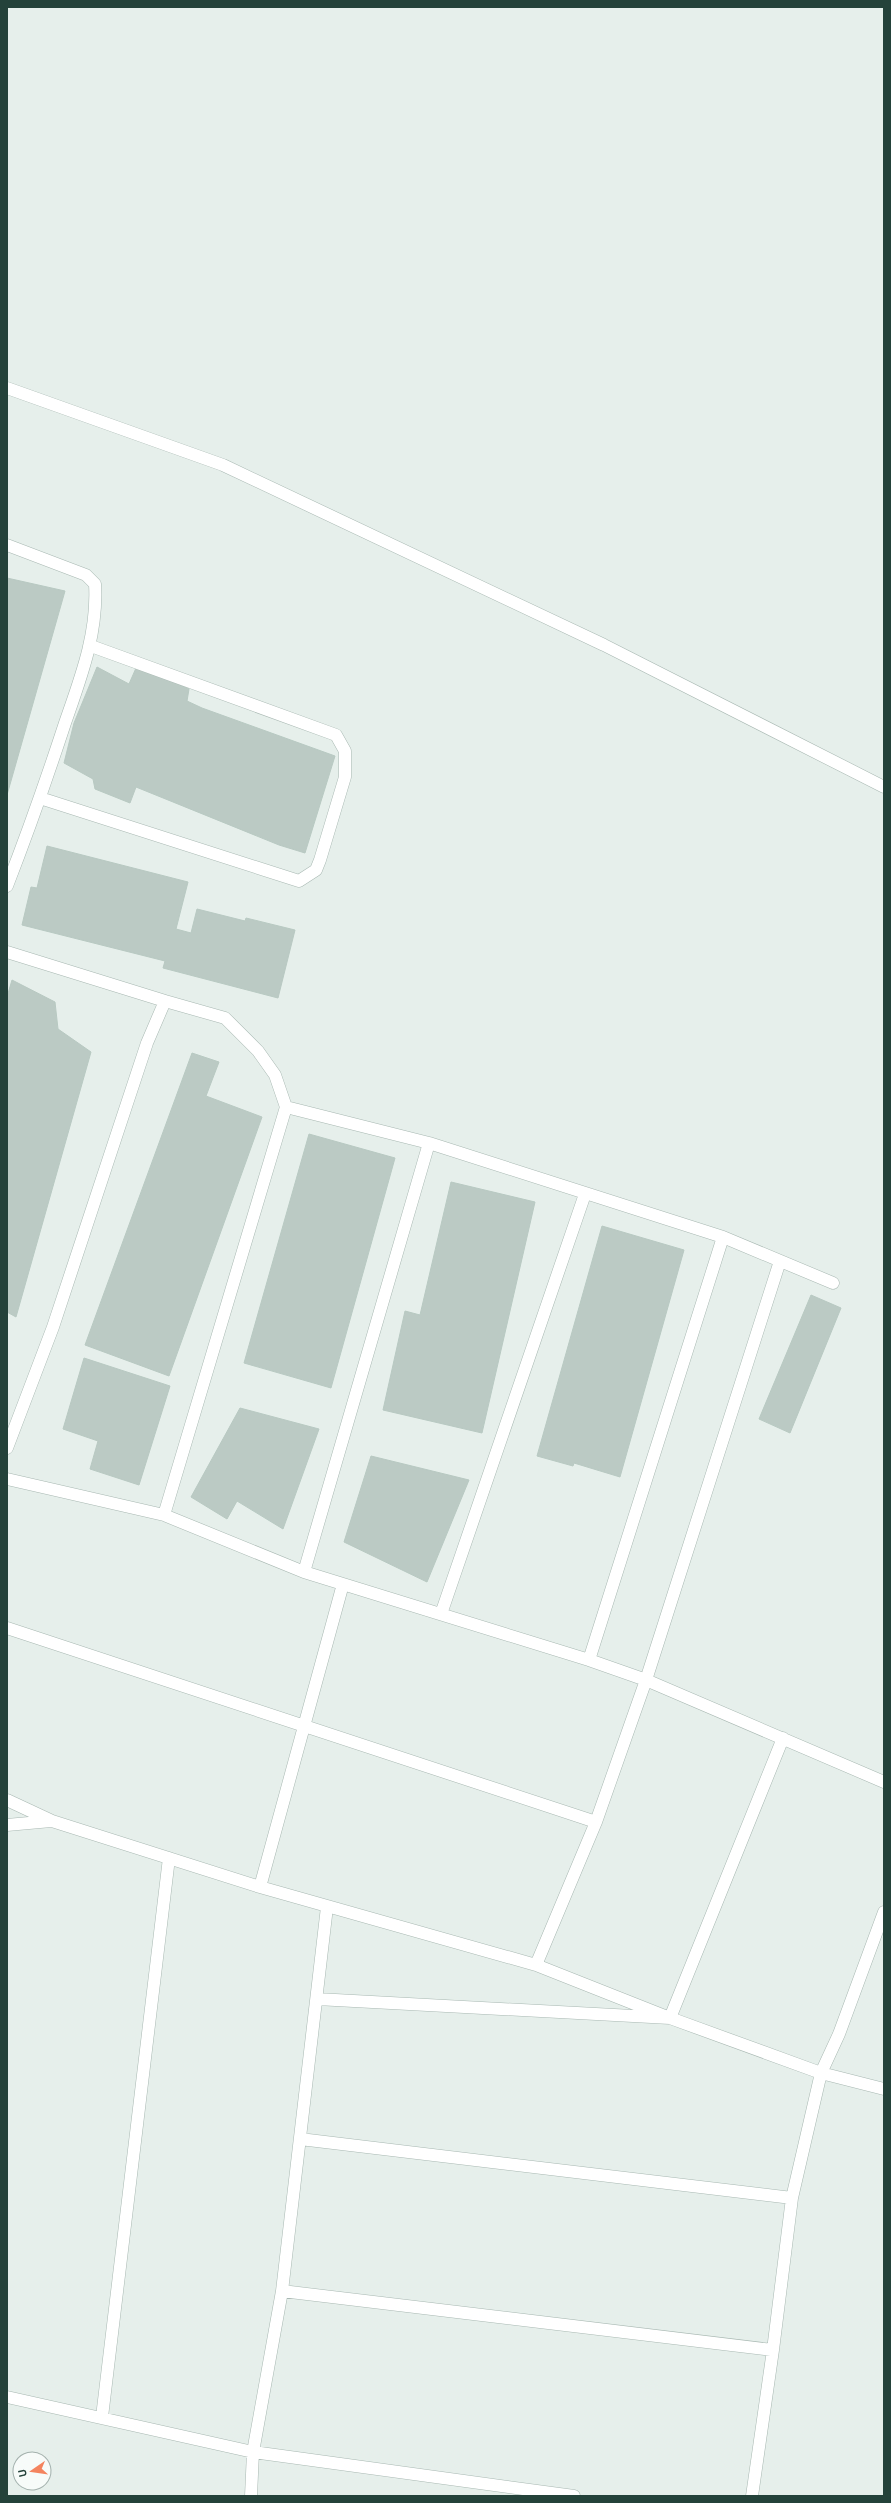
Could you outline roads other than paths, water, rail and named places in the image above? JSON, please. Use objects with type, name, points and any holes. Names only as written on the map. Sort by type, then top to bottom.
[{"type":"street","points":[[7,388],[223,465],[604,645],[884,787]]},
{"type":"street","points":[[7,545],[86,575],[95,584],[96,600],[91,646],[40,798],[7,886]]},
{"type":"street","points":[[40,798],[299,881],[316,870],[320,860],[345,776],[345,751],[336,735],[91,646]]},
{"type":"street","points":[[7,952],[224,1018],[258,1051],[267,1063],[275,1075],[286,1108],[164,1515]]},
{"type":"street","points":[[7,1448],[53,1327],[147,1043],[165,1001]]},
{"type":"street","points":[[286,1108],[429,1143],[723,1237],[833,1283]]},
{"type":"street","points":[[304,1572],[429,1143]]},
{"type":"street","points":[[441,1614],[585,1194]]},
{"type":"street","points":[[589,1660],[723,1237]]},
{"type":"street","points":[[536,1965],[596,1822],[646,1680],[780,1261]]},
{"type":"street","points":[[7,1479],[164,1515],[304,1572],[589,1660],[646,1680],[884,1782]]},
{"type":"street","points":[[260,1887],[343,1584]]},
{"type":"street","points":[[7,1628],[596,1822]]},
{"type":"street","points":[[670,2018],[783,1738]]},
{"type":"street","points":[[7,1800],[52,1821],[327,1908],[536,1965],[670,2018],[821,2073],[884,2089]]},
{"type":"street","points":[[7,1825],[52,1821]]},
{"type":"street","points":[[102,2417],[169,1858]]},
{"type":"street","points":[[251,2496],[254,2452],[282,2291],[327,1908]]},
{"type":"street","points":[[752,2496],[774,2350],[792,2198],[821,2073],[839,2034],[884,1912]]},
{"type":"street","points":[[317,1999],[670,2018]]},
{"type":"street","points":[[300,2138],[792,2198]]},
{"type":"street","points":[[282,2291],[774,2350]]},
{"type":"street","points":[[7,2397],[254,2452],[574,2496]]}]
